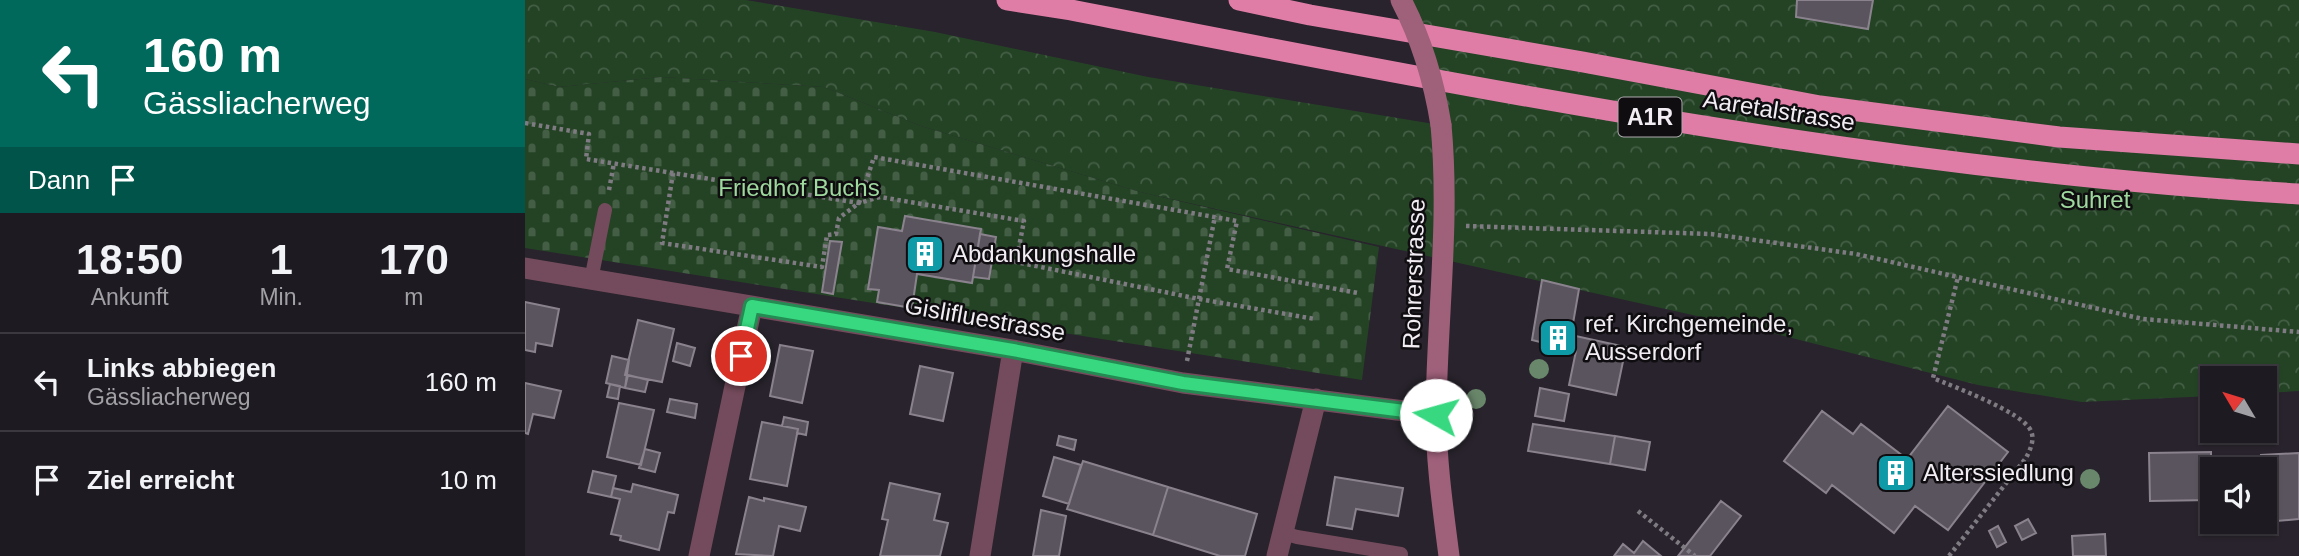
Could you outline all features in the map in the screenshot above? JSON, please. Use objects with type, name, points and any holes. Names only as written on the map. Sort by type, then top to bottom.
[{"type":"highway","name":"Aaretalstrasse","points":[[1007,0],[1587,107],[1837,148],[2200,189],[2299,194]]},
{"type":"highway","name":"Aaretalstrasse","points":[[1239,0],[1820,106],[2059,137],[2299,154]]},
{"type":"main road","name":"Rohrerstrasse","points":[[1401,0],[1422,44],[1429,68],[1441,125],[1444,157],[1436,415],[1449,556]]},
{"type":"street","name":"Gislifluestrasse","points":[[525,268],[1013,350],[1183,383],[1436,415]]},
{"type":"street","points":[[699,556],[752,306]]},
{"type":"street","points":[[980,556],[1013,350]]},
{"type":"street","points":[[1277,556],[1316,399]]},
{"type":"lane","points":[[591,280],[605,211]]},
{"type":"lane","points":[[1283,533],[1401,555]]},
{"type":"path","points":[[525,123],[589,134],[586,159],[859,202],[880,197],[1024,221],[1016,262],[1315,319]]},
{"type":"path","points":[[673,173],[662,243],[822,267],[827,235],[835,234],[839,218],[859,202],[874,156],[1237,220],[1227,269],[1358,293]]},
{"type":"path","points":[[1183,383],[1215,216]]},
{"type":"path","points":[[1444,223],[1486,228],[1711,234],[1856,254],[2143,319],[2299,332]]},
{"type":"path","points":[[1949,556],[2026,458],[2033,439],[2032,431],[2018,416],[1933,378],[1958,277]]},
{"type":"path","points":[[1638,511],[1695,556]]},
{"type":"green space","name":"Suhret","points":[[525,0],[746,0],[935,32],[1148,77],[1440,125],[1401,0],[2299,0],[2299,391],[2277,392],[2277,366],[2200,366],[2200,397],[2082,402],[1978,385],[1760,330],[1140,192],[921,126],[824,87],[661,77],[559,87],[525,79]]},
{"type":"green space","name":"Friedhof Buchs","points":[[661,77],[824,87],[921,126],[1140,192],[1379,247],[1362,380],[525,248],[525,79],[559,87]]},
{"type":"building","points":[[1797,0],[1873,0],[1868,29],[1796,17]]},
{"type":"building","name":"Abdankungshalle","points":[[905,216],[981,229],[972,283],[917,274],[912,308],[877,302],[879,290],[868,289],[878,227],[902,231]]},
{"type":"building","points":[[980,234],[996,237],[989,279],[973,277]]},
{"type":"building","points":[[830,241],[842,242],[833,294],[822,292]]},
{"type":"building","name":"ref. Kirchgemeinde, Ausserdorf","points":[[1542,280],[1579,289],[1571,335],[1626,347],[1616,395],[1569,385],[1576,351],[1532,340]]},
{"type":"building","points":[[525,302],[559,309],[552,346],[536,343],[535,352],[525,350]]},
{"type":"building","points":[[638,320],[674,329],[662,382],[625,375]]},
{"type":"building","points":[[677,343],[695,348],[690,366],[673,361]]},
{"type":"building","points":[[780,345],[813,351],[802,403],[770,396]]},
{"type":"building","points":[[612,356],[629,360],[625,388],[606,383]]},
{"type":"building","points":[[920,366],[953,373],[943,421],[910,414]]},
{"type":"building","points":[[628,375],[648,380],[645,392],[625,388]]},
{"type":"building","points":[[525,383],[561,391],[554,418],[533,414],[528,434],[525,433]]},
{"type":"building","points":[[610,384],[620,386],[618,399],[607,397]]},
{"type":"building","points":[[1540,388],[1569,394],[1564,421],[1535,416]]},
{"type":"building","points":[[670,399],[697,404],[695,418],[667,412]]},
{"type":"building","points":[[619,403],[654,410],[641,465],[607,457]]},
{"type":"building","name":"Alterssiedlung","points":[[1948,406],[2008,452],[1948,530],[1915,506],[1894,533],[1832,485],[1826,493],[1784,461],[1822,411],[1853,434],[1861,424],[1907,459]]},
{"type":"building","points":[[784,417],[808,422],[806,435],[797,433],[798,429],[782,426]]},
{"type":"building","points":[[762,422],[798,429],[787,486],[750,479]]},
{"type":"building","points":[[1533,424],[1615,436],[1610,464],[1528,451]]},
{"type":"building","points":[[1059,436],[1076,440],[1074,450],[1057,445]]},
{"type":"building","points":[[1615,436],[1650,442],[1645,470],[1610,464]]},
{"type":"building","points":[[645,449],[660,453],[655,472],[639,468]]},
{"type":"building","points":[[2211,452],[2211,457],[2200,457],[2200,500],[2150,501],[2149,453]]},
{"type":"building","points":[[2299,453],[2299,519],[2277,521],[2277,457],[2261,455]]},
{"type":"building","points":[[1054,457],[1081,465],[1069,504],[1043,496]]},
{"type":"building","points":[[1083,461],[1168,487],[1153,535],[1067,509]]},
{"type":"building","points":[[593,471],[616,476],[611,497],[588,492]]},
{"type":"building","points":[[1335,477],[1403,488],[1398,516],[1356,509],[1352,529],[1327,525]]},
{"type":"building","points":[[890,483],[940,494],[934,520],[948,523],[940,556],[880,556],[888,520],[882,519]]},
{"type":"building","points":[[633,484],[678,495],[674,513],[668,512],[659,550],[620,540],[621,536],[611,534],[620,499],[611,497],[613,488],[631,492]]},
{"type":"building","points":[[1168,487],[1257,514],[1245,556],[1220,556],[1153,535]]},
{"type":"building","points":[[749,497],[806,507],[800,531],[779,526],[773,556],[736,554]]},
{"type":"building","points":[[1721,501],[1741,516],[1710,556],[1678,556]]},
{"type":"building","points":[[1041,510],[1066,516],[1059,556],[1033,556]]},
{"type":"building","points":[[2028,519],[2036,533],[2022,540],[2015,526]]},
{"type":"building","points":[[1998,526],[2006,542],[1997,547],[1989,531]]},
{"type":"building","points":[[2105,534],[2106,556],[2073,556],[2072,536]]},
{"type":"building","points":[[1643,541],[1661,556],[1614,556],[1623,544],[1634,553]]},
{"type":"place","name":"Abdankungshalle","points":[[925,254]]},
{"type":"place","name":"ref. Kirchgemeinde, Ausserdorf","points":[[1558,338]]},
{"type":"place","name":"Alterssiedlung","points":[[1896,473]]},
{"type":"route","points":[[741,356],[752,306],[1013,350],[1183,383],[1436,415]]}]
